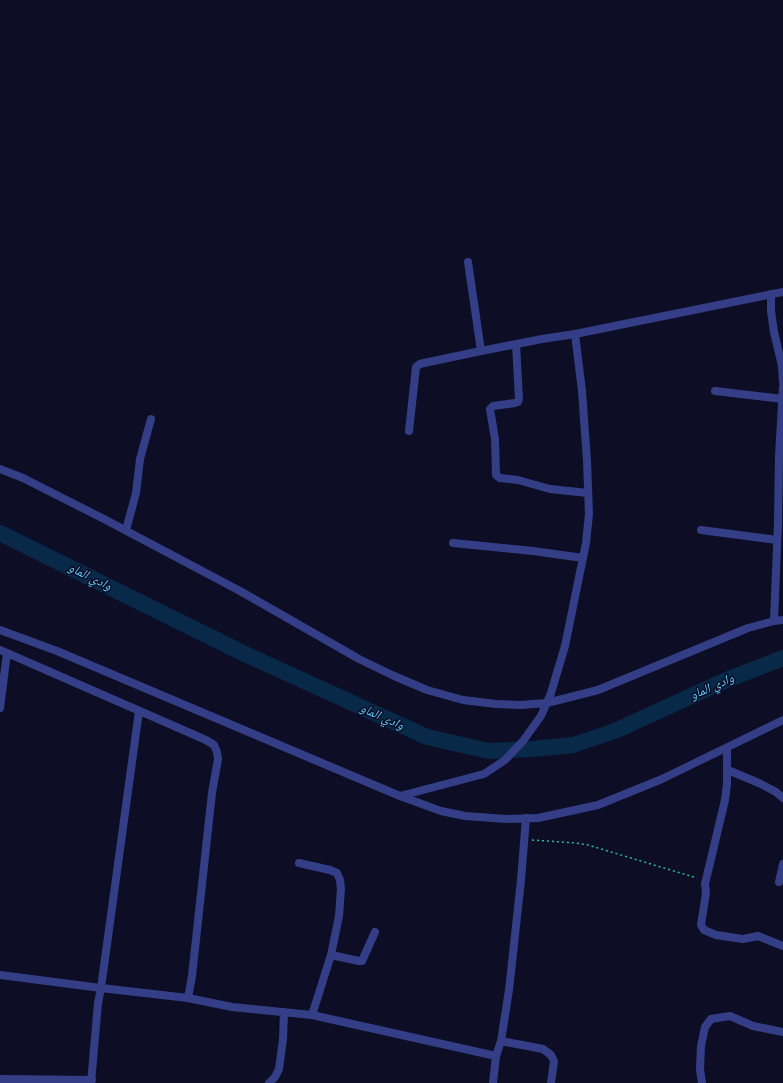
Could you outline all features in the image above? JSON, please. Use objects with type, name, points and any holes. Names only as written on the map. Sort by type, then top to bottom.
[{"type":"street","points":[[468,262],[482,351]]},
{"type":"street","points":[[409,431],[416,367],[420,364],[783,292]]},
{"type":"street","points":[[771,294],[771,311],[782,366],[783,382]]},
{"type":"street","points":[[400,796],[484,774],[505,760],[523,741],[541,716],[551,693],[565,646],[588,528],[588,493],[582,391],[575,334]]},
{"type":"street","points":[[516,344],[519,399],[515,404],[493,406],[490,409],[495,439],[496,475],[500,478],[518,480],[550,489],[588,493]]},
{"type":"street","points":[[774,621],[779,456],[783,387]]},
{"type":"street","points":[[715,391],[783,399]]},
{"type":"street","points":[[126,530],[136,493],[140,459],[151,419]]},
{"type":"street","points":[[0,469],[67,499],[126,530],[240,591],[360,659],[392,675],[427,690],[463,700],[520,705],[547,703],[598,690],[748,628],[783,620]]},
{"type":"street","points":[[701,530],[777,540]]},
{"type":"street","points":[[453,543],[525,550],[583,558]]},
{"type":"street","points":[[0,630],[57,651],[400,796],[441,811],[465,816],[507,819],[552,816],[598,805],[662,779],[783,720]]},
{"type":"street","points":[[0,708],[4,652],[206,740],[214,745],[218,759],[212,793],[188,998]]},
{"type":"street","points":[[0,1079],[92,1081],[98,1004],[139,711]]},
{"type":"street","points":[[727,748],[728,770],[725,800],[705,884],[706,893],[701,925],[704,930],[716,935],[743,939],[758,936],[783,946]]},
{"type":"street","points":[[728,770],[761,784],[776,792],[783,798]]},
{"type":"street","points":[[493,1083],[496,1056],[501,1041],[506,1013],[513,960],[526,818]]},
{"type":"street","points":[[299,862],[337,873],[340,880],[341,889],[339,916],[331,955],[312,1015]]},
{"type":"street","points":[[779,882],[783,864]]},
{"type":"street","points":[[331,955],[359,961],[362,960],[375,932]]},
{"type":"street","points":[[0,975],[188,998],[232,1007],[312,1015],[496,1056]]},
{"type":"street","points":[[269,1083],[275,1077],[279,1069],[283,1040],[284,1012]]},
{"type":"street","points":[[702,1083],[700,1070],[701,1046],[705,1027],[711,1019],[730,1016],[753,1026],[783,1032]]},
{"type":"street","points":[[501,1041],[543,1049],[551,1055],[554,1061],[551,1083]]},
{"type":"path","points":[[524,840],[588,845],[697,878],[705,884]]},
{"type":"waterway","name":"وادي الماو","points":[[0,533],[247,655],[427,737],[489,751],[573,745],[615,731],[724,681],[783,658]]}]
